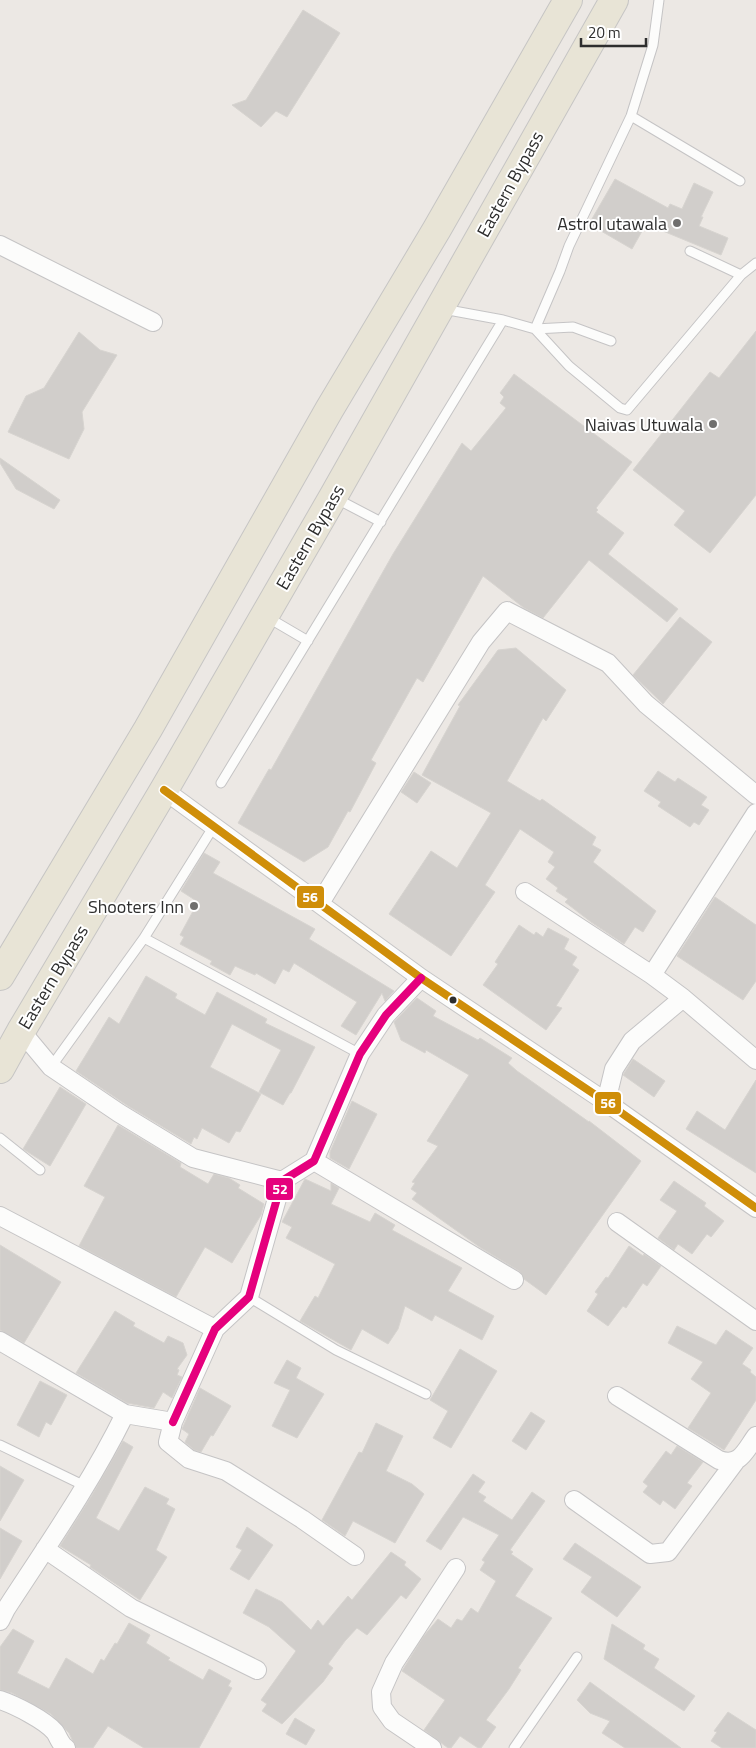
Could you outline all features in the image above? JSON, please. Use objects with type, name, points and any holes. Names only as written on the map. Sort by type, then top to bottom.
[{"type":"main road","points":[[0,976],[148,729],[329,410],[437,229],[568,0]]},
{"type":"main road","name":"Eastern Bypass","points":[[0,1069],[265,616],[614,0]]},
{"type":"street","points":[[0,245],[153,322]]},
{"type":"street","points":[[320,903],[481,642],[508,611],[608,664],[646,704],[756,795]]},
{"type":"street","points":[[164,790],[420,978],[606,1102],[756,1208]]},
{"type":"street","points":[[652,975],[756,813]]},
{"type":"street","points":[[525,892],[652,975],[683,998],[756,1060]]},
{"type":"street","points":[[355,1556],[302,1519],[226,1471],[189,1459],[168,1442],[173,1422],[215,1329],[249,1297],[282,1181],[314,1161],[360,1054],[386,1015],[420,978]]},
{"type":"street","points":[[606,1102],[614,1069],[632,1042],[683,998]]},
{"type":"street","points":[[21,1031],[50,1068],[193,1158],[282,1181]]},
{"type":"street","points":[[314,1161],[514,1280]]},
{"type":"street","points":[[0,1216],[215,1329]]},
{"type":"street","points":[[618,1222],[756,1321]]},
{"type":"street","points":[[0,1341],[125,1414],[173,1422]]},
{"type":"street","points":[[617,1396],[719,1460],[728,1463],[735,1462]]},
{"type":"street","points":[[2,1612],[85,1486],[111,1443],[125,1414]]},
{"type":"street","points":[[574,1500],[650,1554],[668,1552],[756,1436]]},
{"type":"street","points":[[45,1549],[131,1608],[257,1670]]},
{"type":"street","points":[[432,1748],[392,1721],[382,1707],[381,1692],[394,1663],[456,1568]]},
{"type":"street","points":[[0,1700],[20,1708],[54,1731],[62,1745],[66,1748]]},
{"type":"lane","points":[[535,329],[569,246],[631,116],[653,45],[659,0]]},
{"type":"lane","points":[[631,116],[740,181]]},
{"type":"lane","points":[[690,252],[741,275]]},
{"type":"lane","points":[[535,329],[569,366],[620,408],[627,410],[741,275],[756,263]]},
{"type":"lane","points":[[440,308],[503,320],[535,329],[573,327],[611,341]]},
{"type":"lane","points":[[221,783],[503,320]]},
{"type":"lane","points":[[333,497],[380,522]]},
{"type":"lane","points":[[265,616],[308,642]]},
{"type":"lane","points":[[50,1068],[144,938],[214,826]]},
{"type":"lane","points":[[144,938],[360,1054]]},
{"type":"lane","points":[[0,1138],[40,1170]]},
{"type":"lane","points":[[249,1297],[336,1350],[426,1394]]},
{"type":"lane","points":[[0,1444],[85,1486]]},
{"type":"lane","points":[[514,1748],[577,1657]]},
{"type":"building","points":[[303,10],[340,33],[287,117],[276,111],[261,127],[232,105],[246,100]]},
{"type":"building","points":[[615,179],[668,208],[670,204],[682,209],[694,183],[713,192],[701,217],[703,217],[699,226],[728,238],[721,255],[646,224],[632,249],[589,224]]},
{"type":"building","name":"Naivas Utuwala","points":[[756,331],[756,495],[710,553],[674,525],[685,511],[633,470],[710,372],[719,378]]},
{"type":"building","points":[[79,332],[100,350],[117,355],[82,412],[84,429],[69,459],[8,432],[26,396],[44,388]]},
{"type":"building","points":[[514,374],[632,462],[596,508],[598,510],[596,512],[624,533],[608,554],[678,609],[667,622],[589,560],[543,618],[524,608],[483,576],[423,682],[417,678],[371,760],[376,763],[350,812],[348,811],[328,847],[304,862],[238,823],[269,769],[271,770],[393,554],[462,443],[471,451],[506,408],[500,403],[504,397],[500,393]]},
{"type":"building","points":[[0,458],[60,500],[54,509],[16,489],[0,463]]},
{"type":"building","points":[[680,617],[712,642],[663,704],[633,675]]},
{"type":"building","points":[[516,648],[566,690],[546,721],[543,718],[507,781],[540,801],[542,799],[596,837],[592,845],[601,850],[593,862],[656,911],[643,932],[635,927],[624,944],[565,902],[568,899],[556,891],[558,888],[546,879],[555,867],[548,862],[554,852],[520,829],[485,885],[495,892],[451,956],[389,914],[431,851],[457,868],[491,813],[422,775],[460,706],[458,705],[498,650]]},
{"type":"building","points":[[658,771],[675,782],[678,778],[707,797],[701,805],[709,810],[699,825],[694,822],[690,827],[658,806],[661,802],[644,791]]},
{"type":"building","points":[[414,772],[431,783],[417,803],[401,792]]},
{"type":"building","points":[[204,853],[220,862],[213,873],[315,929],[309,939],[394,991],[385,1001],[382,993],[356,1035],[341,1026],[357,1002],[294,963],[289,972],[283,969],[275,984],[256,973],[255,975],[235,966],[230,975],[210,964],[212,961],[180,944],[184,937],[180,935],[198,902],[181,891]]},
{"type":"building","points":[[715,897],[756,925],[756,981],[743,1000],[677,956]]},
{"type":"building","points":[[519,925],[534,935],[536,932],[543,937],[548,928],[569,939],[564,949],[577,957],[572,965],[579,970],[556,1006],[562,1008],[546,1030],[483,985],[498,964],[495,962]]},
{"type":"building","points":[[146,976],[177,994],[175,998],[205,1015],[217,992],[267,1019],[265,1023],[315,1047],[283,1105],[259,1092],[281,1050],[232,1024],[210,1067],[261,1094],[240,1132],[236,1131],[229,1143],[202,1128],[197,1139],[194,1137],[191,1144],[128,1106],[76,1071],[109,1017],[119,1024]]},
{"type":"building","points":[[417,998],[436,1011],[433,1016],[478,1040],[480,1038],[512,1058],[508,1063],[517,1071],[589,1121],[641,1161],[546,1295],[524,1279],[519,1271],[481,1248],[412,1199],[417,1193],[411,1189],[415,1183],[412,1182],[438,1146],[427,1141],[469,1075],[426,1050],[425,1053],[401,1040],[394,1022]]},
{"type":"building","points":[[633,1059],[665,1081],[654,1097],[623,1075]]},
{"type":"building","points":[[756,1080],[756,1173],[686,1129],[697,1111],[725,1130]]},
{"type":"building","points":[[60,1087],[86,1104],[50,1166],[23,1149]]},
{"type":"building","points":[[352,1101],[377,1114],[349,1169],[330,1158],[330,1152]]},
{"type":"building","points":[[118,1125],[181,1163],[180,1167],[208,1184],[214,1174],[229,1178],[240,1185],[238,1188],[264,1204],[261,1215],[232,1263],[205,1247],[176,1297],[79,1246],[105,1197],[84,1186]]},
{"type":"building","points":[[305,1179],[331,1191],[331,1183],[339,1188],[331,1204],[370,1222],[375,1213],[395,1225],[392,1230],[462,1268],[448,1291],[494,1316],[482,1340],[435,1315],[432,1321],[405,1306],[398,1329],[388,1344],[362,1329],[351,1350],[300,1321],[315,1296],[318,1298],[335,1264],[286,1238],[292,1227],[282,1222]]},
{"type":"building","points":[[674,1181],[706,1203],[704,1206],[724,1221],[711,1237],[707,1234],[692,1254],[678,1244],[674,1250],[658,1238],[677,1211],[660,1200]]},
{"type":"building","points":[[0,1245],[61,1282],[24,1343],[0,1330]]},
{"type":"building","points":[[629,1246],[661,1266],[647,1286],[643,1283],[626,1308],[623,1306],[608,1326],[587,1311],[598,1294],[595,1292],[606,1277],[608,1278]]},
{"type":"building","points":[[115,1311],[135,1323],[133,1326],[164,1343],[168,1336],[183,1343],[187,1355],[177,1369],[179,1370],[177,1375],[182,1377],[172,1398],[163,1392],[154,1408],[127,1403],[76,1373]]},
{"type":"building","points":[[677,1326],[716,1345],[726,1330],[753,1348],[742,1364],[751,1370],[750,1372],[756,1377],[756,1400],[724,1450],[688,1428],[711,1393],[691,1379],[703,1362],[668,1343]]},
{"type":"building","points":[[460,1349],[497,1371],[451,1448],[433,1438],[448,1411],[430,1400]]},
{"type":"building","points":[[287,1360],[301,1368],[296,1378],[324,1394],[297,1438],[272,1426],[290,1390],[274,1383]]},
{"type":"building","points":[[40,1381],[67,1395],[51,1425],[46,1422],[39,1437],[17,1425]]},
{"type":"building","points":[[200,1388],[231,1406],[201,1452],[194,1450],[185,1442],[189,1434],[182,1429]]},
{"type":"building","points":[[531,1412],[545,1421],[526,1450],[512,1441]]},
{"type":"building","points":[[376,1423],[403,1436],[386,1471],[412,1484],[424,1494],[395,1543],[353,1521],[345,1536],[322,1520],[359,1452],[362,1453]]},
{"type":"building","points":[[123,1441],[133,1447],[96,1518],[119,1531],[145,1487],[169,1499],[166,1504],[175,1509],[156,1550],[167,1557],[140,1600],[90,1567],[91,1565],[60,1546]]},
{"type":"building","points":[[677,1446],[703,1462],[687,1483],[692,1486],[675,1509],[663,1500],[660,1505],[643,1492],[648,1486],[643,1482],[666,1451],[671,1455]]},
{"type":"building","points":[[0,1466],[24,1480],[0,1521]]},
{"type":"building","points":[[473,1474],[485,1482],[478,1492],[486,1497],[483,1501],[512,1520],[532,1492],[545,1501],[510,1550],[513,1552],[511,1554],[533,1569],[515,1596],[552,1618],[518,1668],[521,1670],[509,1689],[486,1720],[496,1727],[481,1748],[460,1736],[451,1748],[448,1748],[424,1730],[445,1700],[402,1671],[423,1637],[438,1619],[451,1628],[457,1619],[462,1621],[471,1608],[478,1613],[496,1581],[480,1570],[485,1562],[482,1560],[499,1535],[463,1517],[441,1550],[426,1541]]},
{"type":"building","points":[[247,1527],[273,1545],[249,1580],[230,1569],[242,1550],[236,1547]]},
{"type":"building","points":[[0,1528],[22,1541],[0,1579]]},
{"type":"building","points":[[575,1543],[641,1587],[617,1617],[581,1592],[592,1577],[563,1559]]},
{"type":"building","points":[[391,1552],[406,1562],[404,1565],[421,1579],[406,1599],[401,1595],[367,1635],[357,1628],[328,1664],[333,1668],[323,1682],[282,1724],[262,1711],[267,1704],[261,1700],[296,1651],[269,1627],[243,1613],[256,1589],[282,1602],[311,1630],[318,1620],[323,1626],[348,1596],[352,1600]]},
{"type":"building","points":[[129,1623],[150,1635],[146,1643],[170,1658],[168,1660],[203,1680],[209,1669],[231,1681],[228,1686],[232,1688],[199,1748],[144,1748],[108,1726],[93,1748],[76,1748],[69,1733],[51,1714],[12,1693],[0,1690],[0,1647],[13,1629],[34,1641],[17,1673],[49,1689],[66,1658],[93,1674],[101,1659],[104,1661],[115,1643],[117,1644]]},
{"type":"building","points":[[612,1624],[645,1645],[643,1649],[659,1659],[654,1668],[695,1696],[684,1711],[604,1659]]},
{"type":"building","points":[[590,1682],[681,1748],[625,1748],[602,1733],[610,1721],[590,1713],[577,1700]]},
{"type":"building","points":[[728,1712],[756,1730],[756,1748],[722,1748],[711,1741],[717,1732],[714,1731]]},
{"type":"building","points":[[295,1718],[315,1730],[306,1745],[286,1734]]},
{"type":"transit line","name":"56","points":[[164,790],[421,978],[606,1102],[756,1208]]},
{"type":"transit line","name":"52","points":[[173,1422],[215,1329],[249,1297],[282,1181],[314,1161],[360,1054],[386,1015],[421,978]]},
{"type":"place","name":"Astrol utawala","points":[[677,223]]},
{"type":"place","name":"Naivas Utuwala","points":[[713,424]]},
{"type":"place","name":"Shooters Inn","points":[[194,906]]}]
